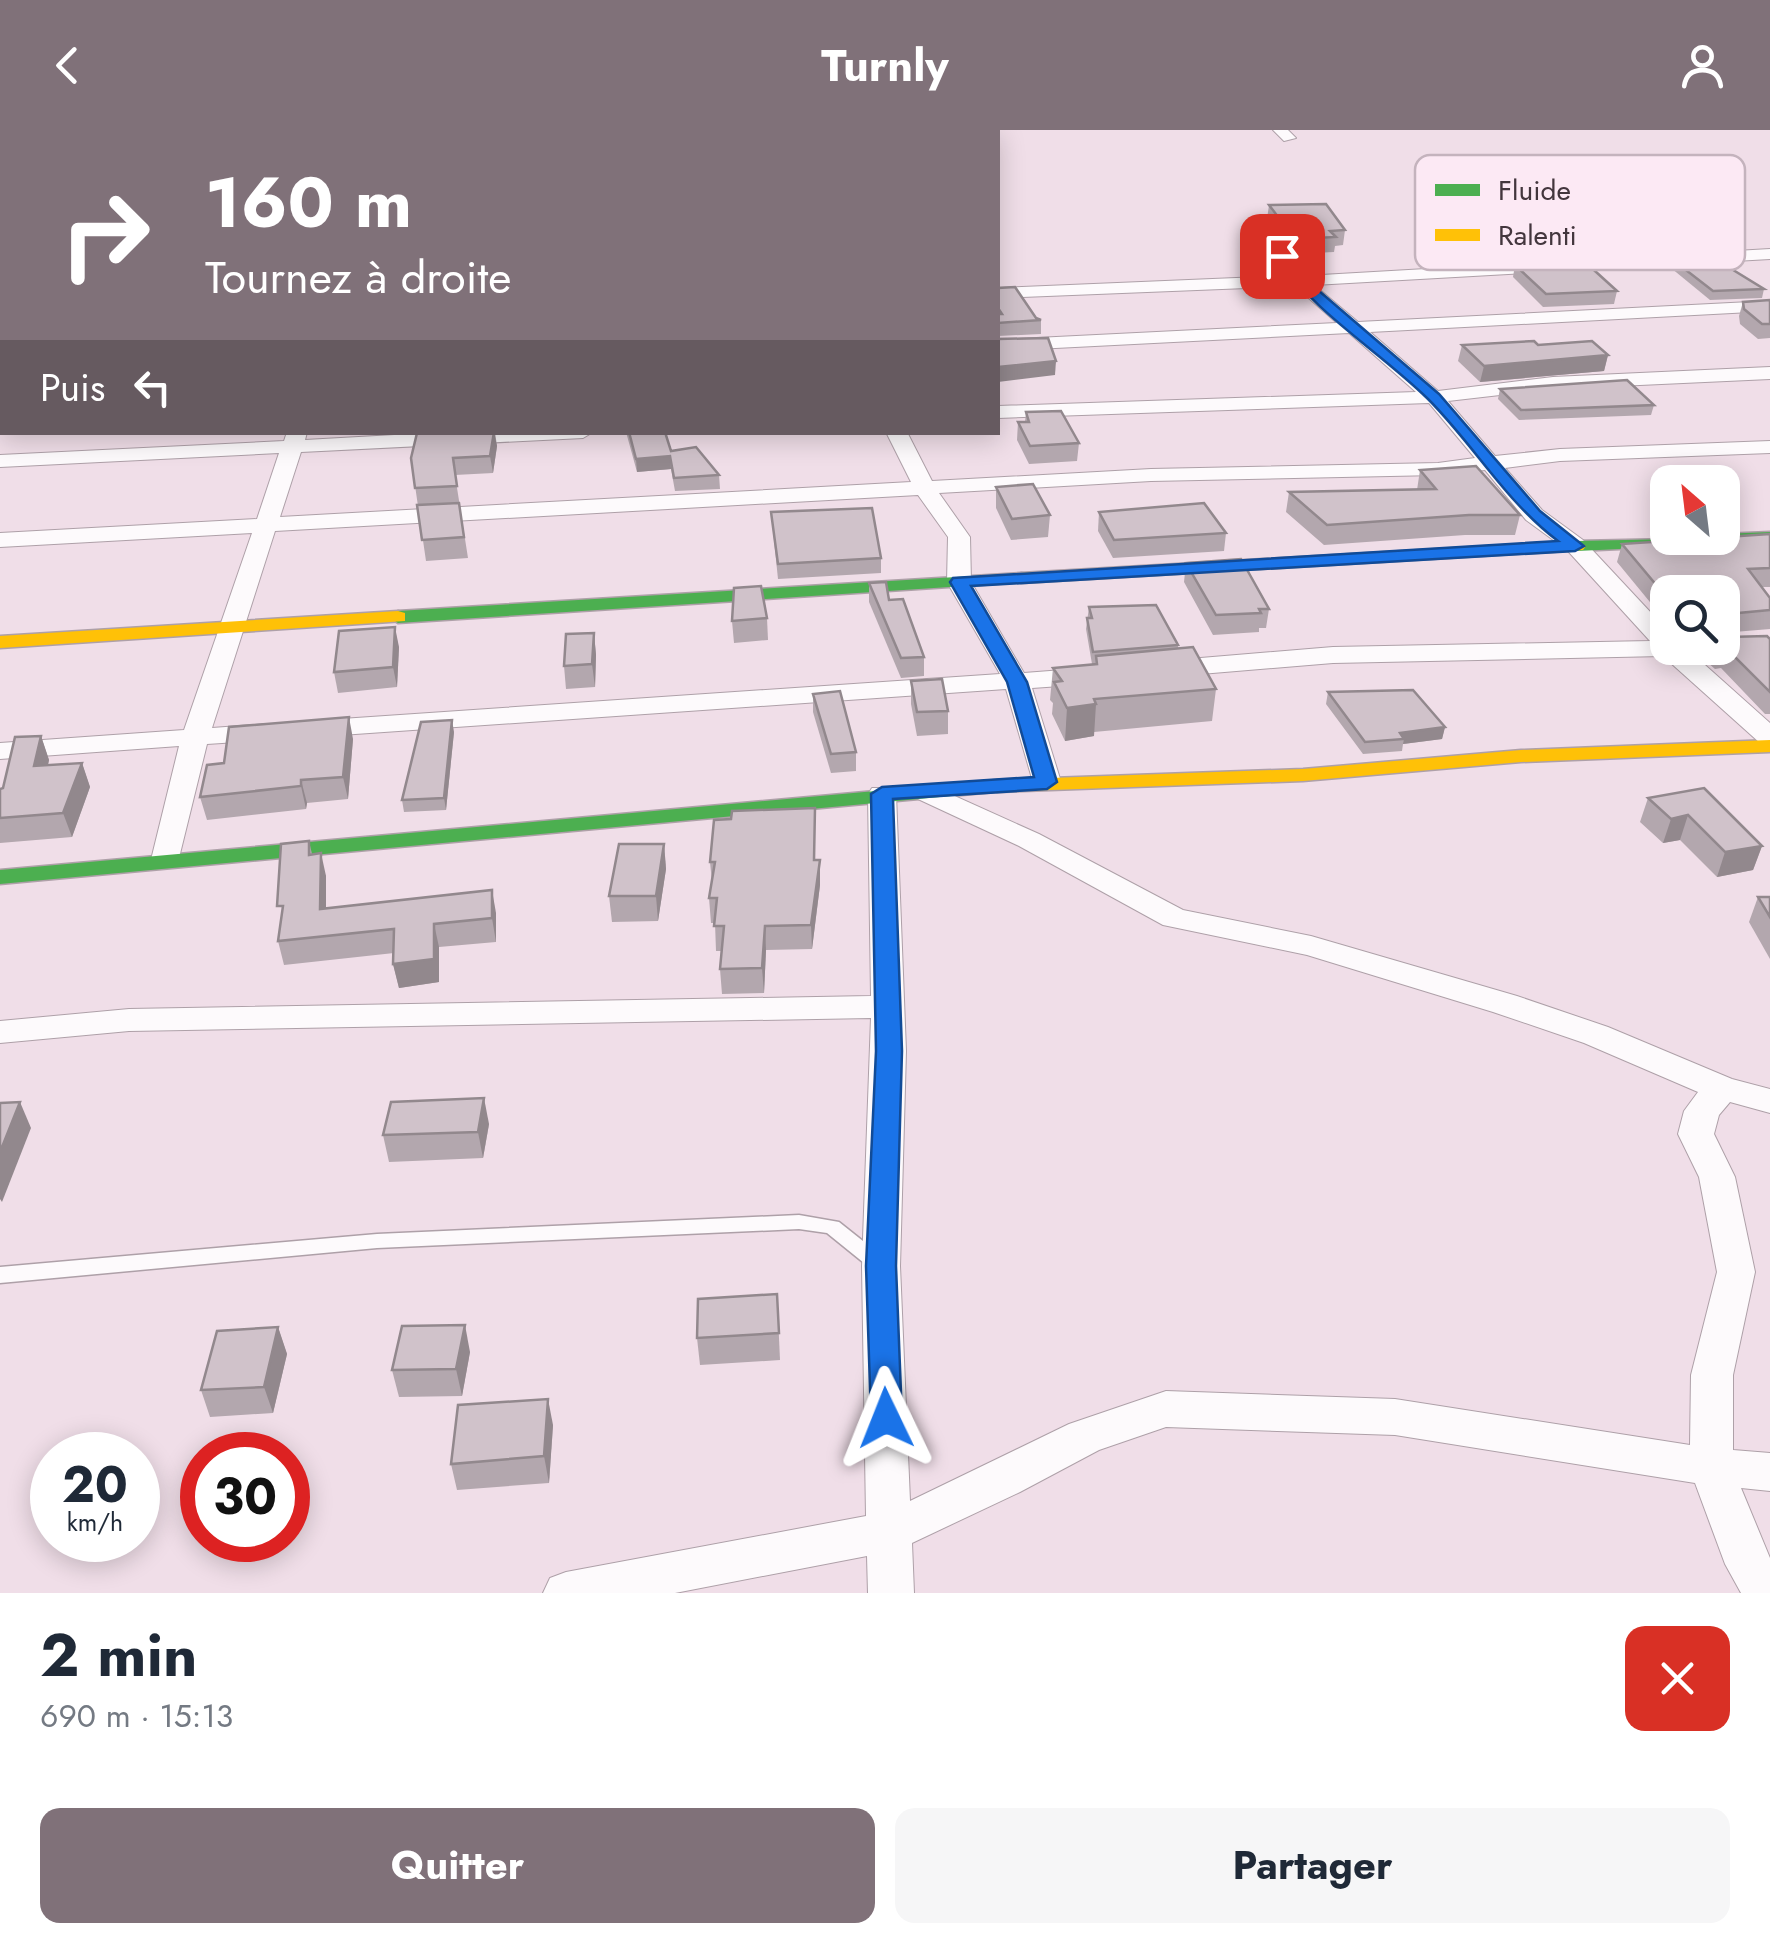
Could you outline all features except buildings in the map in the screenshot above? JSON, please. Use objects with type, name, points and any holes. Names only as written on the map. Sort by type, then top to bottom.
[{"type":"street","points":[[1265,231],[1299,281],[1434,397],[1534,515],[1575,546],[1650,626]]},
{"type":"street","points":[[1745,255],[1770,254]]},
{"type":"street","points":[[1000,293],[1491,270]]},
{"type":"street","points":[[1000,346],[1770,306]]},
{"type":"street","points":[[1000,412],[1434,397],[1554,382],[1770,373]]},
{"type":"street","points":[[0,461],[294,440],[475,435]]},
{"type":"street","points":[[898,435],[925,489],[959,537],[959,582],[1017,682],[1047,782]]},
{"type":"street","points":[[166,860],[195,737],[294,440]]},
{"type":"street","points":[[0,540],[1151,475],[1489,465],[1560,455],[1770,447]]},
{"type":"street","points":[[0,642],[959,582],[1770,537]]},
{"type":"street","points":[[0,751],[1017,682],[1334,655],[1650,647]]},
{"type":"street","points":[[1690,665],[1770,737]]},
{"type":"street","points":[[0,877],[882,794],[1047,782],[1302,776],[1521,756],[1770,746]]},
{"type":"street","points":[[928,793],[1029,840],[1174,918],[1312,946],[1505,1004],[1596,1035],[1722,1088],[1770,1101]]},
{"type":"street","points":[[882,794],[888,1007],[887,1166],[881,1266],[890,1593]]},
{"type":"street","points":[[0,1032],[129,1020],[766,1006],[888,1007]]},
{"type":"street","points":[[1722,1088],[1702,1111],[1696,1134],[1718,1178],[1736,1272],[1712,1375],[1710,1466],[1748,1564],[1767,1593]]},
{"type":"street","points":[[566,1593],[891,1531],[1006,1479],[1084,1437],[1166,1408],[1395,1417],[1770,1472]]},
{"type":"lane","points":[[0,1276],[377,1241],[799,1222],[832,1227],[881,1266]]},
{"type":"traffic: fast","points":[[1577,546],[1770,537]]},
{"type":"traffic: fast","points":[[398,617],[1021,578]]},
{"type":"traffic: fast","points":[[0,877],[997,786]]},
{"type":"traffic: slow","points":[[1021,578],[1577,546]]},
{"type":"traffic: slow","points":[[0,642],[398,617]]},
{"type":"traffic: slow","points":[[997,786],[1303,775],[1521,756],[1770,746]]},
{"type":"route","points":[[886,1418],[881,1266],[889,1051],[882,794],[1047,782],[1017,682],[959,582],[1575,546],[1534,515],[1434,397],[1299,281],[1282,256]]}]
